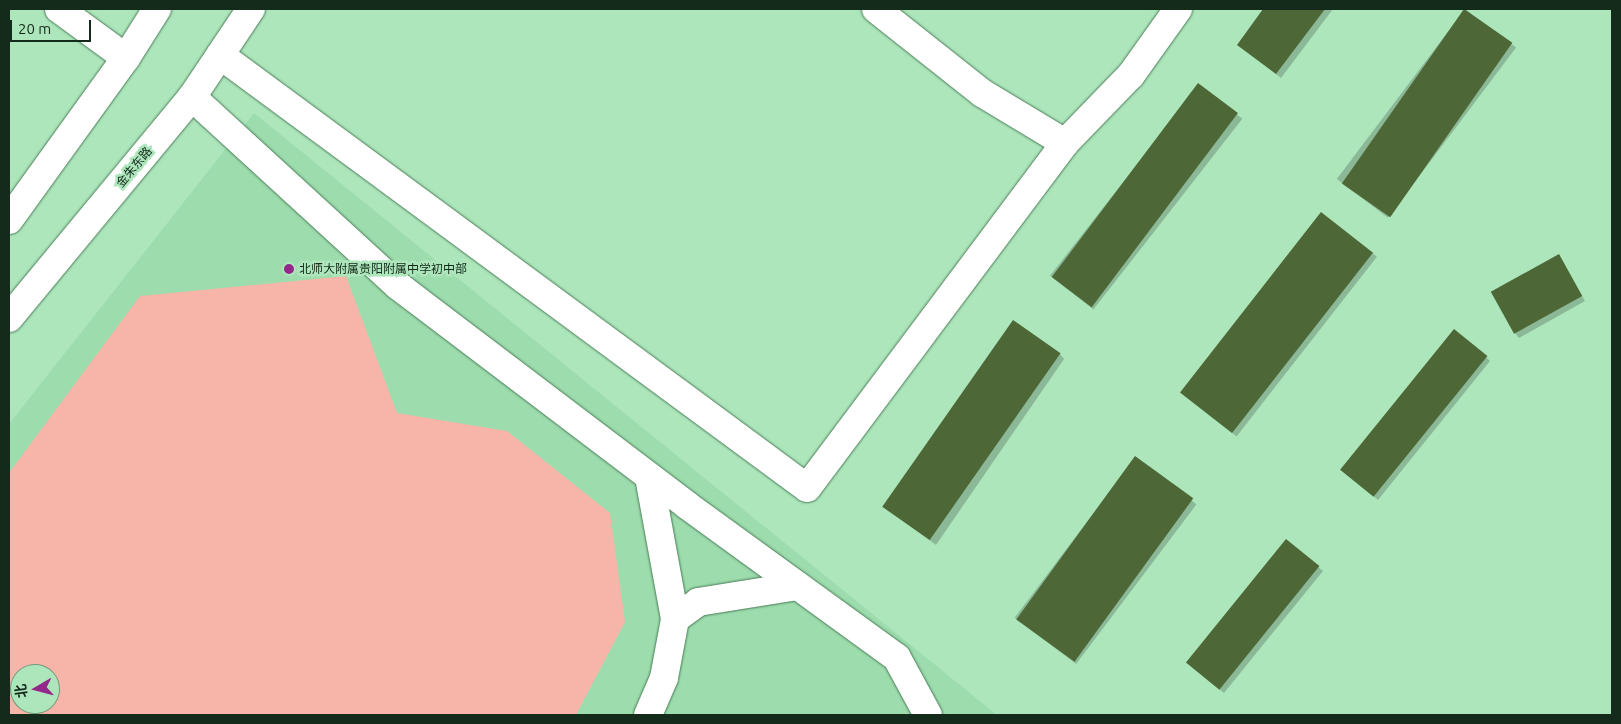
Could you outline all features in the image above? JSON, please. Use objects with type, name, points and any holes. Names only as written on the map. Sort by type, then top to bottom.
[{"type":"street","points":[[59,9],[126,58]]},
{"type":"street","points":[[9,220],[126,58],[157,9]]},
{"type":"street","name":"金朱东路","points":[[9,318],[192,97],[251,9]]},
{"type":"street","points":[[876,9],[982,93],[1065,143]]},
{"type":"street","points":[[220,55],[808,488],[1065,143],[1131,75],[1178,9]]},
{"type":"street","points":[[192,97],[397,285],[649,477],[897,658],[928,715]]},
{"type":"street","points":[[648,715],[664,678],[675,619],[649,477]]},
{"type":"street","points":[[675,619],[698,602],[798,586]]},
{"type":"shaded area","name":"北师大附属贵阳附属中学初中部","points":[[254,113],[997,715],[9,715],[9,424]]},
{"type":"shaded area","name":"北师大附属贵阳附属中学初中部","points":[[346,276],[397,413],[507,431],[610,513],[625,622],[576,715],[9,715],[9,473],[140,296]]},
{"type":"building","points":[[1263,9],[1325,9],[1276,74],[1237,45]]},
{"type":"building","points":[[1464,9],[1512,43],[1390,217],[1342,183]]},
{"type":"building","points":[[1198,83],[1238,113],[1092,307],[1052,277]]},
{"type":"building","points":[[1321,212],[1373,253],[1232,433],[1180,392]]},
{"type":"building","points":[[1559,254],[1582,296],[1514,334],[1491,292]]},
{"type":"building","points":[[1013,320],[1061,353],[930,540],[882,507]]},
{"type":"building","points":[[1454,329],[1487,356],[1374,497],[1340,470]]},
{"type":"building","points":[[1135,456],[1193,498],[1075,662],[1016,619]]},
{"type":"building","points":[[1286,539],[1319,566],[1219,690],[1186,663]]},
{"type":"place","name":"北师大附属贵阳附属中学初中部","points":[[289,269]]}]
